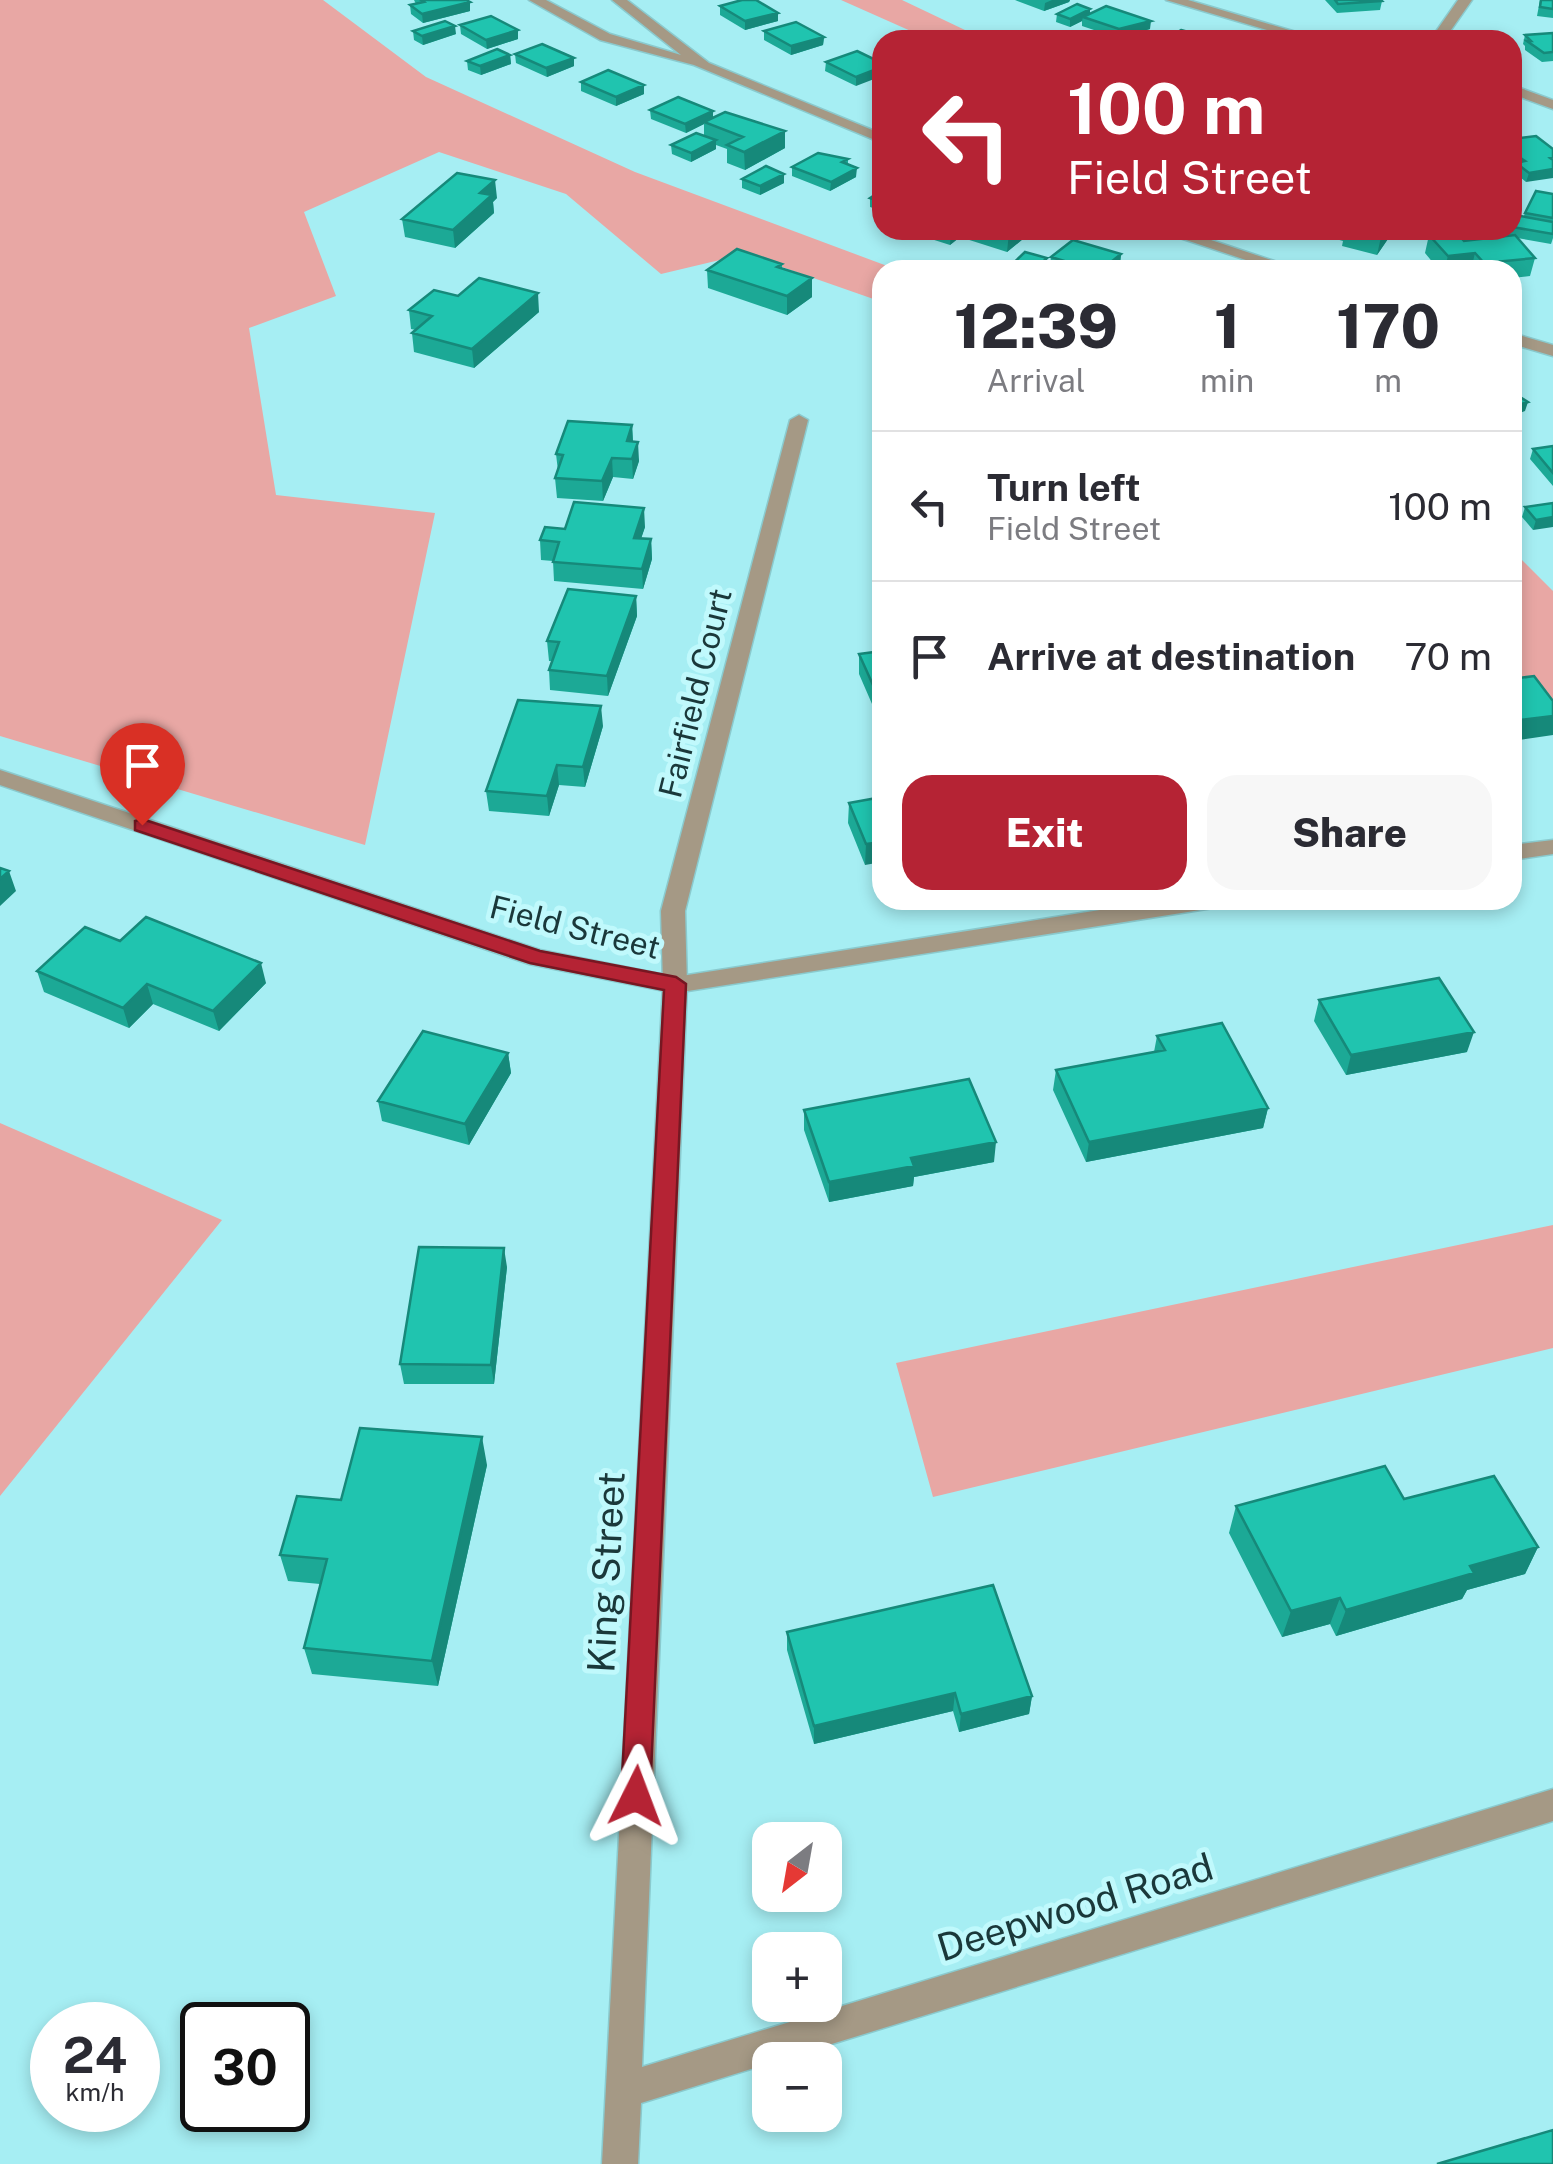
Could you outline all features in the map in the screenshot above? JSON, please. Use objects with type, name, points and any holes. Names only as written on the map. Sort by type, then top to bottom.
[{"type":"street","points":[[536,0],[605,37],[704,66],[872,135]]},
{"type":"street","points":[[619,0],[704,66]]},
{"type":"street","points":[[1173,0],[1280,30]]},
{"type":"street","points":[[1444,30],[1465,0]]},
{"type":"street","points":[[1522,92],[1553,105]]},
{"type":"street","points":[[1196,240],[1260,260]]},
{"type":"street","points":[[1522,341],[1553,351]]},
{"type":"street","name":"Fairfield Court","points":[[676,984],[673,911],[799,420]]},
{"type":"street","name":"Field Street","points":[[0,777],[538,958],[676,984],[1149,910]]},
{"type":"street","points":[[1522,851],[1553,846]]},
{"type":"street","name":"King Street","points":[[620,2164],[676,984]]},
{"type":"street","name":"Deepwood Road","points":[[622,2091],[1553,1805]]},
{"type":"shaded area","points":[[0,0],[323,0],[426,77],[635,172],[872,260],[872,298],[745,254],[661,274],[566,194],[439,152],[304,212],[336,296],[249,328],[276,495],[435,513],[365,845],[0,736]]},
{"type":"shaded area","points":[[841,0],[902,0],[965,30],[908,30]]},
{"type":"shaded area","points":[[1522,560],[1553,591],[1553,709],[1522,681]]},
{"type":"shaded area","points":[[0,1123],[222,1220],[0,1496]]},
{"type":"shaded area","points":[[1553,1225],[1553,1348],[933,1497],[896,1363]]},
{"type":"building","points":[[421,0],[470,2],[422,14],[410,5],[424,2]]},
{"type":"building","points":[[756,0],[778,13],[745,21],[720,6]]},
{"type":"building","points":[[1335,0],[1381,0],[1382,1],[1338,4]]},
{"type":"building","points":[[1541,0],[1553,0],[1553,9],[1540,7]]},
{"type":"building","points":[[1077,4],[1090,9],[1070,19],[1057,14]]},
{"type":"building","points":[[1106,6],[1151,21],[1119,29],[1083,17]]},
{"type":"building","points":[[491,16],[518,30],[486,40],[460,25]]},
{"type":"building","points":[[445,21],[455,26],[422,36],[413,31]]},
{"type":"building","points":[[796,22],[824,37],[791,46],[764,31]]},
{"type":"building","points":[[1553,33],[1553,52],[1544,53],[1525,35]]},
{"type":"building","points":[[542,44],[574,58],[546,68],[515,54]]},
{"type":"building","points":[[497,49],[510,55],[480,66],[467,61]]},
{"type":"building","points":[[857,51],[872,58],[872,71],[856,77],[826,62]]},
{"type":"building","points":[[608,70],[644,85],[616,97],[581,82]]},
{"type":"building","points":[[678,97],[713,111],[685,124],[650,110]]},
{"type":"building","points":[[725,112],[785,131],[744,152],[727,145],[743,137],[704,122]]},
{"type":"building","points":[[696,133],[716,140],[691,153],[671,145]]},
{"type":"building","points":[[1536,136],[1553,149],[1553,169],[1529,173],[1522,168],[1522,138]]},
{"type":"building","points":[[818,153],[848,159],[842,162],[857,168],[831,182],[792,167]]},
{"type":"building","points":[[766,166],[784,174],[760,186],[742,179]]},
{"type":"building","points":[[457,173],[495,180],[480,193],[492,195],[453,230],[402,219]]},
{"type":"building","points":[[1536,191],[1553,194],[1553,218],[1525,213]]},
{"type":"building","points":[[1522,216],[1553,222],[1553,234],[1522,229]]},
{"type":"building","points":[[1073,240],[1121,254],[1114,260],[1051,257]]},
{"type":"building","points":[[1434,240],[1519,240],[1535,258],[1481,260],[1475,253],[1448,256]]},
{"type":"building","points":[[737,249],[812,278],[787,296],[707,270]]},
{"type":"building","points":[[1025,252],[1047,258],[1045,260],[1017,260]]},
{"type":"building","points":[[479,278],[538,293],[472,349],[412,333],[432,316],[409,310],[434,290],[458,296]]},
{"type":"building","points":[[568,421],[632,425],[627,441],[638,442],[632,459],[612,458],[602,481],[555,478],[563,455],[556,454]]},
{"type":"building","points":[[1553,446],[1553,473],[1533,449]]},
{"type":"building","points":[[574,502],[644,508],[634,538],[651,539],[642,569],[553,562],[559,542],[540,540],[545,527],[565,529]]},
{"type":"building","points":[[1553,503],[1553,517],[1536,520],[1525,507]]},
{"type":"building","points":[[568,589],[636,596],[607,676],[549,670],[559,642],[547,641]]},
{"type":"building","points":[[872,652],[872,683],[859,654]]},
{"type":"building","points":[[1534,676],[1553,701],[1553,716],[1522,720],[1522,678]]},
{"type":"building","points":[[518,700],[601,706],[583,767],[557,765],[547,796],[486,791]]},
{"type":"building","points":[[872,799],[872,843],[866,844],[849,803]]},
{"type":"building","points":[[146,917],[261,963],[213,1011],[147,984],[123,1008],[37,971],[85,927],[120,941]]},
{"type":"building","points":[[1439,978],[1474,1032],[1351,1055],[1319,1000]]},
{"type":"building","points":[[1222,1023],[1268,1108],[1089,1142],[1056,1070],[1165,1050],[1157,1036]]},
{"type":"building","points":[[423,1031],[508,1053],[465,1124],[378,1101]]},
{"type":"building","points":[[969,1079],[996,1142],[911,1158],[914,1166],[829,1182],[804,1110]]},
{"type":"building","points":[[419,1247],[504,1248],[491,1365],[400,1364]]},
{"type":"building","points":[[360,1428],[482,1437],[432,1661],[304,1648],[327,1559],[280,1555],[297,1496],[341,1500]]},
{"type":"building","points":[[1385,1466],[1404,1499],[1494,1476],[1538,1547],[1470,1566],[1474,1573],[1346,1610],[1340,1598],[1291,1611],[1236,1506]]},
{"type":"building","points":[[993,1585],[1032,1696],[961,1714],[955,1693],[814,1726],[787,1632]]},
{"type":"building","points":[[1553,2130],[1553,2164],[1437,2164]]},
{"type":"route","points":[[142,825],[538,958],[676,984],[636,1796]]}]
